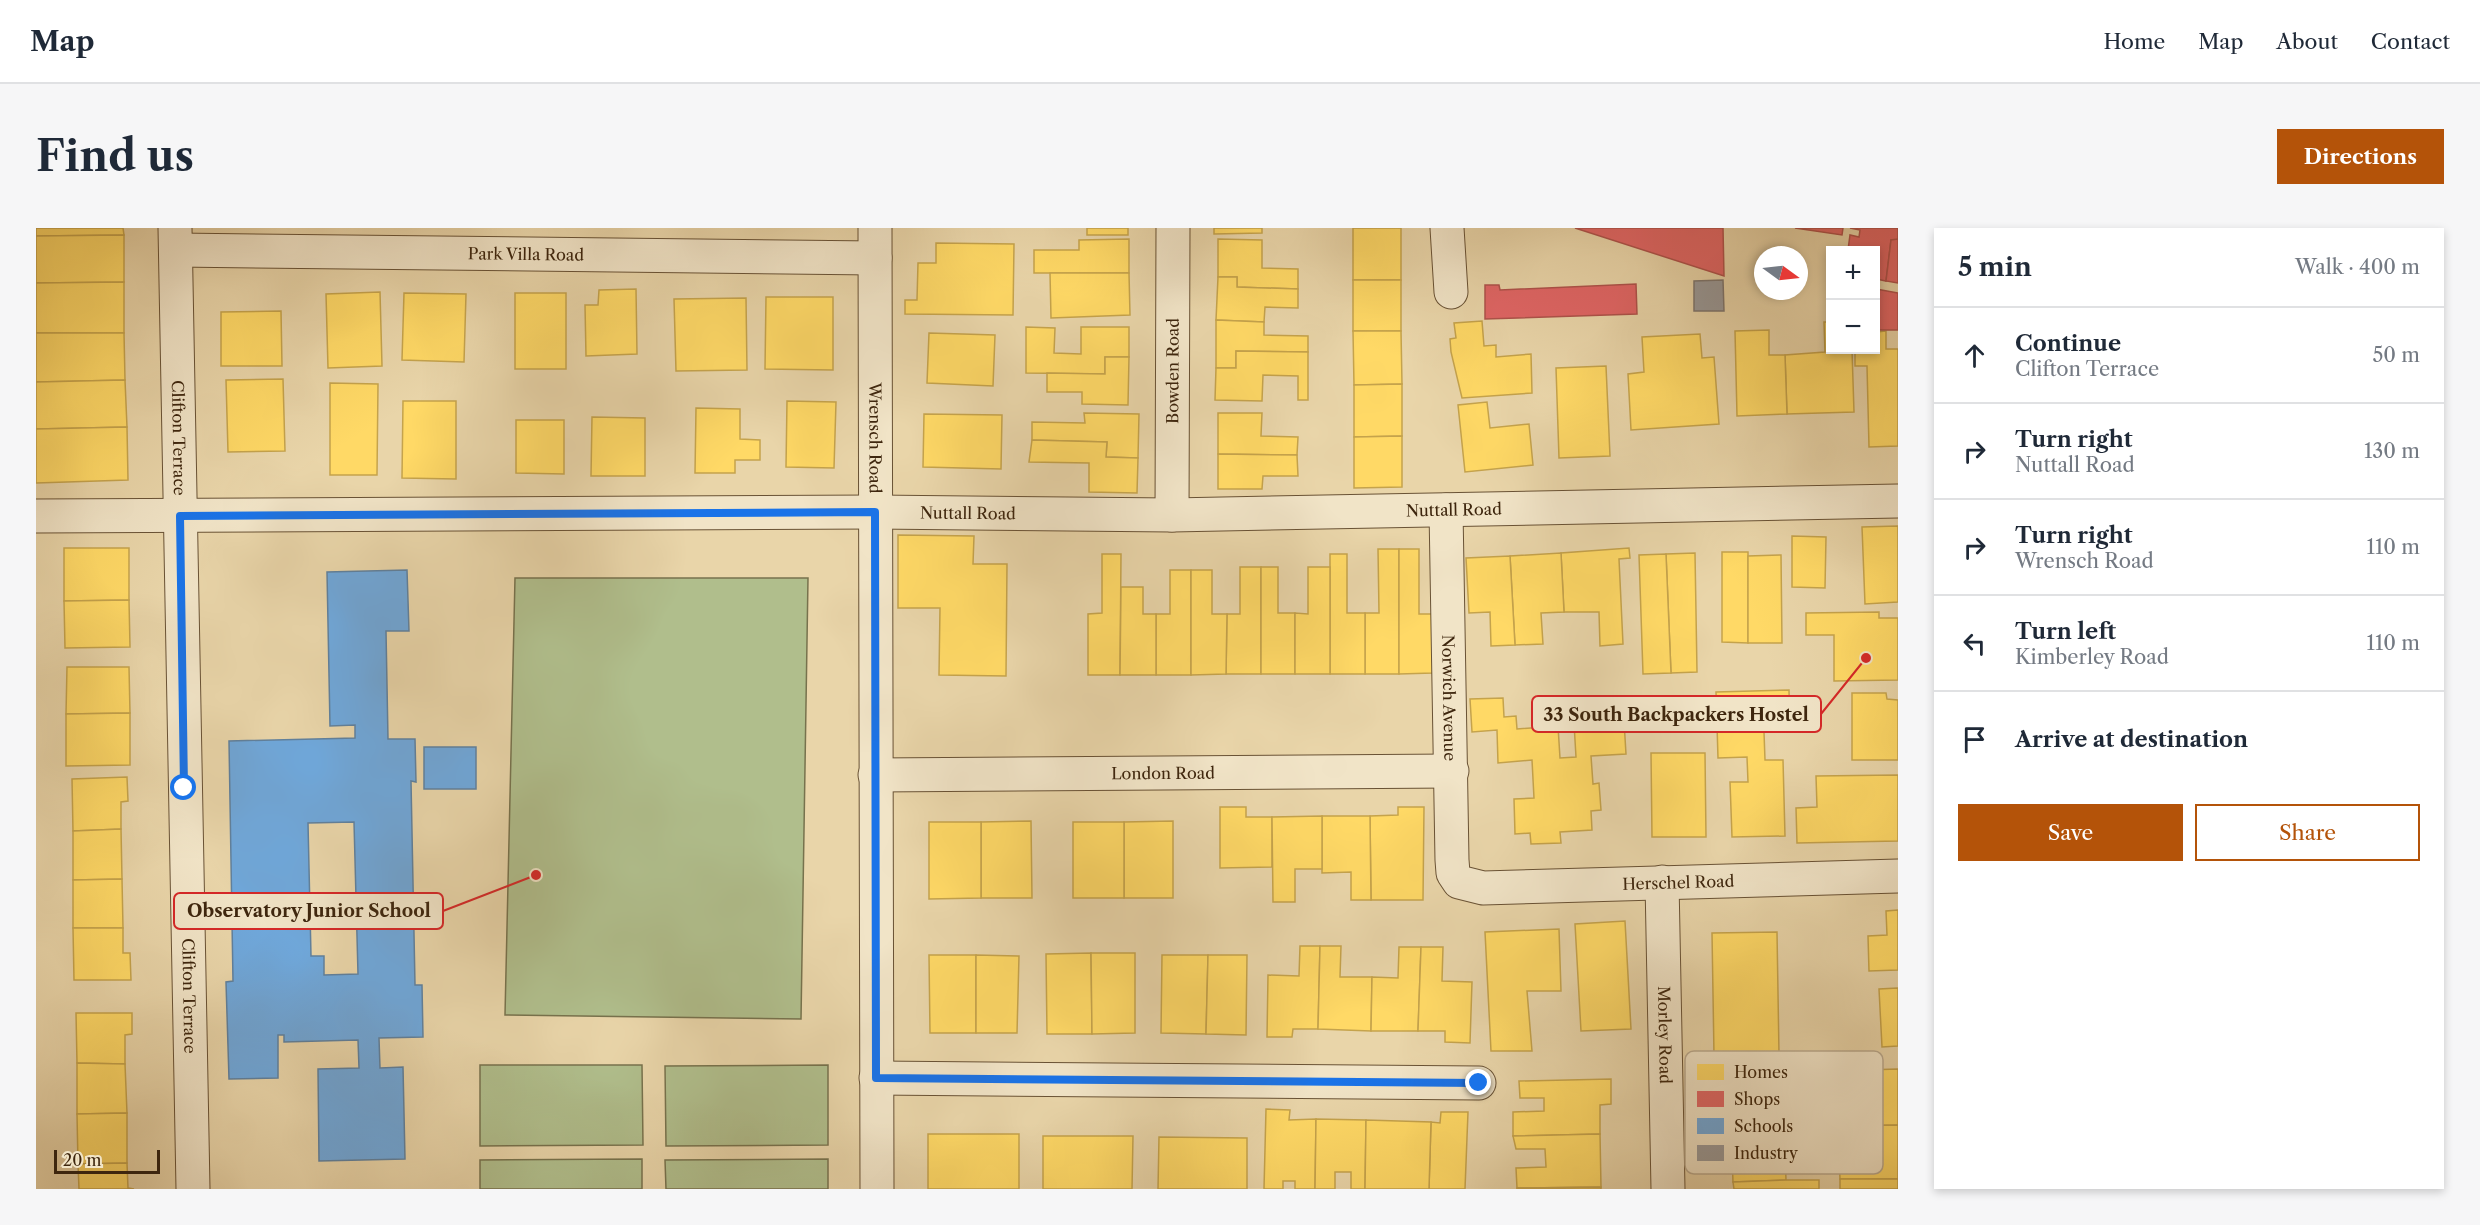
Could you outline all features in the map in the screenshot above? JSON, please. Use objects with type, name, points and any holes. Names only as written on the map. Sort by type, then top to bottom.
[{"type":"street","name":"Bowden Road","points":[[1172,515],[1173,228]]},
{"type":"street","points":[[1447,228],[1451,292]]},
{"type":"street","name":"Park Villa Road","points":[[176,239],[875,243]]},
{"type":"street","name":"Clifton Terrace","points":[[176,239],[193,1189]]},
{"type":"street","name":"Wrensch Road","points":[[875,243],[877,1189]]},
{"type":"street","name":"Nuttall Road","points":[[36,516],[875,512],[1172,515],[1898,501]]},
{"type":"street","name":"Norwich Avenue","points":[[1446,510],[1452,860],[1453,873],[1459,882]]},
{"type":"street","name":"London Road","points":[[875,775],[1452,771]]},
{"type":"street","name":"Herschel Road","points":[[1459,882],[1483,888],[1898,876]]},
{"type":"street","name":"Morley Road","points":[[1662,882],[1668,1189]]},
{"type":"street","points":[[876,1078],[1479,1083]]},
{"type":"green space","points":[[515,578],[808,578],[801,1019],[505,1015]]},
{"type":"green space","points":[[480,1065],[642,1065],[643,1145],[480,1146]]},
{"type":"green space","points":[[828,1065],[828,1145],[666,1146],[665,1066]]},
{"type":"green space","points":[[642,1159],[642,1189],[480,1189],[480,1160]]},
{"type":"green space","points":[[828,1159],[828,1189],[666,1189],[665,1160]]},
{"type":"building: Homes","points":[[36,228],[123,228],[124,235],[36,236]]},
{"type":"building: Homes","points":[[1087,228],[1128,228],[1128,235],[1087,235]]},
{"type":"building: Homes","points":[[1214,228],[1262,228],[1262,233],[1214,234]]},
{"type":"building: Homes","points":[[1353,228],[1401,228],[1401,280],[1353,280]]},
{"type":"building: Homes","points":[[124,235],[124,282],[36,283],[36,236]]},
{"type":"building: Homes","points":[[1129,239],[1129,273],[1034,273],[1034,250],[1079,250],[1079,240]]},
{"type":"building: Homes","points":[[1218,239],[1262,240],[1262,268],[1298,269],[1298,289],[1237,287],[1237,277],[1218,277]]},
{"type":"building: Homes","points":[[936,243],[1014,244],[1013,315],[905,314],[905,300],[917,300],[918,263],[936,263]]},
{"type":"building: Homes","points":[[1050,273],[1129,273],[1130,315],[1051,318]]},
{"type":"building: Homes","points":[[1218,277],[1237,277],[1237,287],[1298,289],[1298,308],[1265,307],[1264,322],[1216,320]]},
{"type":"building: Homes","points":[[1353,280],[1401,280],[1401,331],[1353,331]]},
{"type":"building: Homes","points":[[124,282],[124,333],[36,333],[36,283]]},
{"type":"building: Homes","points":[[636,289],[637,354],[586,356],[585,305],[598,305],[599,290]]},
{"type":"building: Homes","points":[[380,292],[382,366],[328,368],[326,294]]},
{"type":"building: Homes","points":[[404,293],[466,294],[464,362],[402,360]]},
{"type":"building: Homes","points":[[515,293],[566,293],[566,369],[515,369]]},
{"type":"building: Homes","points":[[766,297],[833,297],[833,370],[765,369]]},
{"type":"building: Homes","points":[[746,298],[747,370],[676,371],[674,299]]},
{"type":"building: Homes","points":[[281,311],[282,366],[221,366],[221,312]]},
{"type":"building: Homes","points":[[1216,320],[1264,322],[1264,335],[1308,336],[1308,352],[1236,351],[1236,368],[1216,368]]},
{"type":"building: Homes","points":[[1482,321],[1484,346],[1496,345],[1496,357],[1531,354],[1532,393],[1462,398],[1451,352],[1450,339],[1456,338],[1454,323]]},
{"type":"building: Homes","points":[[1824,322],[1826,322],[1826,354],[1852,354],[1854,412],[1787,414],[1785,355],[1825,352]]},
{"type":"building: Homes","points":[[1026,327],[1055,328],[1054,353],[1081,354],[1081,327],[1129,327],[1129,357],[1105,357],[1105,374],[1026,373]]},
{"type":"building: Homes","points":[[1769,330],[1769,355],[1785,355],[1787,414],[1737,416],[1735,331]]},
{"type":"building: Homes","points":[[1353,331],[1401,331],[1402,384],[1354,385]]},
{"type":"building: Homes","points":[[1886,331],[1886,349],[1898,349],[1898,446],[1869,447],[1867,366],[1855,366],[1855,354],[1880,354],[1880,332]]},
{"type":"building: Homes","points":[[36,333],[124,333],[125,380],[36,382]]},
{"type":"building: Homes","points":[[929,333],[995,335],[993,386],[927,383]]},
{"type":"building: Homes","points":[[1700,334],[1702,358],[1714,357],[1719,424],[1631,430],[1628,374],[1644,372],[1642,337]]},
{"type":"building: Homes","points":[[1236,351],[1308,352],[1308,400],[1298,400],[1298,376],[1263,375],[1262,401],[1215,400],[1216,368],[1236,368]]},
{"type":"building: Homes","points":[[1105,357],[1129,357],[1128,405],[1082,404],[1082,392],[1047,392],[1047,373],[1105,374]]},
{"type":"building: Homes","points":[[1606,366],[1610,456],[1559,458],[1556,368]]},
{"type":"building: Homes","points":[[283,379],[285,451],[228,452],[226,380]]},
{"type":"building: Homes","points":[[125,380],[127,427],[36,429],[36,382]]},
{"type":"building: Homes","points":[[330,383],[378,384],[377,475],[330,475]]},
{"type":"building: Homes","points":[[1402,384],[1402,436],[1354,437],[1354,385]]},
{"type":"building: Homes","points":[[403,401],[456,401],[456,479],[402,478]]},
{"type":"building: Homes","points":[[787,401],[836,402],[834,468],[786,467]]},
{"type":"building: Homes","points":[[1487,402],[1490,428],[1529,424],[1533,465],[1465,472],[1458,405]]},
{"type":"building: Homes","points":[[696,408],[740,409],[740,439],[760,440],[760,460],[735,460],[735,473],[695,473]]},
{"type":"building: Homes","points":[[1084,413],[1139,414],[1138,458],[1106,457],[1107,442],[1032,440],[1032,422],[1085,423]]},
{"type":"building: Homes","points":[[1218,413],[1262,413],[1261,436],[1298,437],[1297,455],[1218,454]]},
{"type":"building: Homes","points":[[924,414],[1002,415],[1001,469],[923,467]]},
{"type":"building: Homes","points":[[592,417],[645,418],[645,476],[591,476]]},
{"type":"building: Homes","points":[[516,420],[564,420],[564,474],[516,473]]},
{"type":"building: Homes","points":[[127,427],[128,480],[36,483],[36,429]]},
{"type":"building: Homes","points":[[1402,436],[1402,487],[1354,488],[1354,437]]},
{"type":"building: Homes","points":[[1032,440],[1107,442],[1106,457],[1138,458],[1137,493],[1089,492],[1089,463],[1029,462]]},
{"type":"building: Homes","points":[[1218,454],[1297,455],[1298,476],[1263,476],[1262,489],[1218,489]]},
{"type":"building: Homes","points":[[1898,526],[1898,602],[1865,604],[1862,527]]},
{"type":"building: Homes","points":[[898,535],[974,536],[973,564],[1007,564],[1006,676],[939,675],[940,608],[898,608]]},
{"type":"building: Homes","points":[[1792,536],[1826,537],[1825,588],[1792,587]]},
{"type":"building: Homes","points":[[64,548],[129,548],[129,600],[64,601]]},
{"type":"building: Homes","points":[[1629,548],[1630,558],[1619,559],[1623,644],[1600,646],[1599,612],[1564,612],[1561,553]]},
{"type":"building: Homes","points":[[1378,549],[1399,549],[1399,674],[1365,674],[1365,613],[1379,613]]},
{"type":"building: Homes","points":[[1399,549],[1419,549],[1419,614],[1433,614],[1433,673],[1399,674]]},
{"type":"building: Homes","points":[[1722,552],[1748,552],[1748,643],[1722,642]]},
{"type":"building: Homes","points":[[1561,553],[1564,612],[1541,613],[1543,644],[1515,645],[1510,556]]},
{"type":"building: Homes","points":[[1695,553],[1697,672],[1671,673],[1666,554]]},
{"type":"building: Homes","points":[[1102,554],[1121,554],[1120,675],[1088,675],[1088,614],[1102,613]]},
{"type":"building: Homes","points":[[1330,554],[1347,554],[1347,613],[1365,613],[1365,674],[1330,674]]},
{"type":"building: Homes","points":[[1666,554],[1671,673],[1643,674],[1639,555]]},
{"type":"building: Homes","points":[[1781,555],[1782,643],[1748,643],[1748,556]]},
{"type":"building: Homes","points":[[1510,556],[1515,645],[1491,646],[1490,612],[1469,613],[1466,558]]},
{"type":"building: Homes","points":[[1240,567],[1261,567],[1261,674],[1226,674],[1227,614],[1240,614]]},
{"type":"building: Homes","points":[[1261,567],[1278,567],[1278,613],[1295,613],[1295,674],[1261,674]]},
{"type":"building: Homes","points":[[1308,567],[1330,567],[1330,674],[1295,674],[1295,613],[1308,614]]},
{"type":"building: Homes","points":[[1170,570],[1191,570],[1191,675],[1156,675],[1156,614],[1170,614]]},
{"type":"building: Homes","points":[[1191,570],[1212,570],[1212,614],[1227,614],[1226,674],[1191,675]]},
{"type":"building: Homes","points":[[1121,587],[1143,587],[1143,614],[1156,614],[1156,675],[1120,675]]},
{"type":"building: Homes","points":[[129,600],[130,647],[65,648],[64,601]]},
{"type":"building: Homes","points":[[1879,612],[1879,618],[1898,618],[1898,680],[1834,681],[1834,635],[1806,635],[1806,613]]},
{"type":"building: Homes","points":[[67,667],[129,667],[130,713],[66,714]]},
{"type":"building: Homes","points":[[1789,690],[1790,731],[1764,732],[1765,760],[1783,760],[1785,836],[1732,837],[1730,782],[1748,782],[1747,757],[1718,758],[1716,692]]},
{"type":"building: Homes","points":[[1852,693],[1886,693],[1887,699],[1898,700],[1898,760],[1852,760]]},
{"type":"building: Homes","points":[[1503,698],[1504,717],[1516,716],[1517,729],[1558,726],[1560,758],[1576,757],[1574,723],[1624,721],[1626,754],[1591,756],[1593,784],[1599,783],[1601,810],[1591,811],[1592,830],[1560,832],[1561,843],[1531,844],[1530,833],[1515,834],[1514,799],[1534,798],[1532,760],[1498,763],[1497,730],[1472,732],[1470,699]]},
{"type":"building: Homes","points":[[130,713],[130,765],[66,766],[66,714]]},
{"type":"building: Homes","points":[[1651,753],[1705,753],[1706,837],[1652,837]]},
{"type":"building: Homes","points":[[1898,775],[1898,841],[1797,843],[1796,808],[1817,807],[1816,776]]},
{"type":"building: Homes","points":[[127,777],[128,801],[121,802],[121,829],[73,831],[72,779]]},
{"type":"building: Homes","points":[[1220,807],[1246,807],[1246,817],[1272,817],[1272,867],[1220,868]]},
{"type":"building: Homes","points":[[1398,807],[1424,807],[1423,900],[1371,900],[1370,816],[1398,815]]},
{"type":"building: Homes","points":[[1322,816],[1370,816],[1371,900],[1351,900],[1351,872],[1322,873]]},
{"type":"building: Homes","points":[[1322,816],[1322,869],[1295,869],[1295,902],[1273,902],[1272,817]]},
{"type":"building: Homes","points":[[1031,821],[1032,898],[981,898],[981,822]]},
{"type":"building: Homes","points":[[1173,821],[1173,898],[1124,898],[1124,822]]},
{"type":"building: Homes","points":[[929,822],[981,822],[981,898],[929,899]]},
{"type":"building: Homes","points":[[1073,822],[1124,822],[1124,898],[1073,898]]},
{"type":"building: Homes","points":[[121,829],[122,879],[73,880],[73,831]]},
{"type":"building: Homes","points":[[122,879],[123,928],[73,928],[73,880]]},
{"type":"building: Homes","points":[[1898,910],[1898,970],[1869,971],[1868,936],[1887,935],[1886,911]]},
{"type":"building: Homes","points":[[1625,921],[1631,1029],[1581,1031],[1575,924]]},
{"type":"building: Homes","points":[[73,928],[123,928],[123,953],[130,953],[131,980],[74,980]]},
{"type":"building: Homes","points":[[1559,929],[1561,991],[1527,991],[1532,1051],[1491,1051],[1485,932]]},
{"type":"building: Homes","points":[[1777,932],[1779,1051],[1714,1051],[1712,933]]},
{"type":"building: Homes","points":[[1300,946],[1320,946],[1318,1029],[1293,1029],[1292,1037],[1267,1037],[1268,975],[1299,976]]},
{"type":"building: Homes","points":[[1320,946],[1341,946],[1340,977],[1372,977],[1371,1031],[1318,1029]]},
{"type":"building: Homes","points":[[1399,947],[1421,947],[1418,1031],[1371,1031],[1372,977],[1398,978]]},
{"type":"building: Homes","points":[[1421,947],[1443,947],[1442,981],[1472,982],[1470,1043],[1445,1042],[1445,1031],[1418,1031]]},
{"type":"building: Homes","points":[[1091,953],[1092,1034],[1047,1034],[1046,954]]},
{"type":"building: Homes","points":[[1091,953],[1135,953],[1135,1033],[1092,1034]]},
{"type":"building: Homes","points":[[929,955],[976,955],[976,1033],[930,1033]]},
{"type":"building: Homes","points":[[976,955],[1019,956],[1017,1033],[976,1033]]},
{"type":"building: Homes","points":[[1162,955],[1208,955],[1206,1034],[1161,1033]]},
{"type":"building: Homes","points":[[1208,955],[1247,955],[1246,1035],[1206,1034]]},
{"type":"building: Homes","points":[[1898,988],[1898,1046],[1882,1047],[1879,989]]},
{"type":"building: Homes","points":[[76,1013],[132,1013],[132,1034],[125,1035],[125,1064],[77,1063]]},
{"type":"building: Homes","points":[[77,1063],[125,1064],[127,1113],[77,1114]]},
{"type":"building: Homes","points":[[1883,1069],[1898,1069],[1898,1125],[1883,1125]]},
{"type":"building: Homes","points":[[1611,1079],[1611,1104],[1600,1105],[1600,1134],[1513,1136],[1513,1112],[1544,1111],[1544,1098],[1520,1098],[1519,1081]]},
{"type":"building: Homes","points":[[1266,1109],[1290,1110],[1289,1120],[1316,1119],[1315,1189],[1295,1189],[1295,1181],[1283,1181],[1283,1189],[1264,1189]]},
{"type":"building: Homes","points":[[1441,1112],[1468,1112],[1465,1189],[1429,1189],[1431,1122],[1440,1123]]},
{"type":"building: Homes","points":[[127,1113],[127,1163],[78,1164],[77,1114]]},
{"type":"building: Homes","points":[[1316,1119],[1366,1120],[1365,1189],[1351,1189],[1351,1172],[1335,1172],[1335,1189],[1315,1189]]},
{"type":"building: Homes","points":[[1366,1120],[1431,1122],[1429,1189],[1365,1189]]},
{"type":"building: Homes","points":[[1883,1125],[1898,1125],[1898,1179],[1840,1179],[1840,1174],[1883,1174]]},
{"type":"building: Homes","points":[[928,1134],[1019,1134],[1019,1189],[928,1189]]},
{"type":"building: Homes","points":[[1600,1134],[1601,1187],[1517,1188],[1516,1168],[1546,1167],[1545,1149],[1516,1149],[1513,1136]]},
{"type":"building: Homes","points":[[1043,1136],[1133,1136],[1132,1189],[1043,1189]]},
{"type":"building: Homes","points":[[1159,1137],[1247,1138],[1247,1189],[1158,1189]]},
{"type":"building: Homes","points":[[127,1163],[128,1188],[134,1189],[79,1189],[78,1164]]},
{"type":"building: Homes","points":[[1733,1174],[1786,1174],[1786,1180],[1733,1182]]},
{"type":"building: Homes","points":[[1840,1179],[1898,1179],[1898,1189],[1840,1189]]},
{"type":"building: Homes","points":[[1819,1180],[1819,1189],[1734,1189],[1733,1182]]},
{"type":"building: Homes","points":[[1601,1187],[1601,1189],[1517,1189],[1517,1188]]},
{"type":"building: Shops","points":[[1575,228],[1723,228],[1724,276]]},
{"type":"building: Shops","points":[[1795,228],[1843,228],[1842,235]]},
{"type":"building: Shops","points":[[1850,228],[1898,228],[1898,242],[1891,240],[1886,281],[1880,280],[1880,246],[1849,246],[1850,235],[1859,237],[1860,230]]},
{"type":"building: Shops","points":[[1898,239],[1898,283],[1886,281],[1891,240]]},
{"type":"building: Shops","points":[[1636,284],[1637,314],[1485,319],[1485,285],[1499,285],[1500,290]]},
{"type":"building: Shops","points":[[1880,290],[1898,293],[1898,330],[1880,330]]},
{"type":"building: Schools","points":[[407,570],[409,631],[386,631],[388,739],[415,739],[416,782],[411,781],[415,985],[422,985],[423,1037],[379,1038],[380,1068],[403,1067],[405,1159],[319,1161],[318,1069],[359,1068],[358,1040],[284,1042],[284,1035],[278,1035],[278,1078],[229,1079],[226,982],[233,981],[229,741],[355,738],[355,725],[330,726],[327,572]],"holes":[[[354,822],[358,974],[324,975],[324,956],[311,956],[308,823]]]},
{"type":"building: Schools","points":[[424,747],[476,747],[476,789],[424,789]]},
{"type":"building: Industry","points":[[1723,280],[1724,311],[1694,311],[1694,281]]},
{"type":"place","name":"33 South Backpackers Hostel","points":[[1866,658]]},
{"type":"place","name":"Observatory Junior School","points":[[536,875]]},
{"type":"route","points":[[184,788],[180,516],[875,512],[876,1078],[1479,1083]]}]
